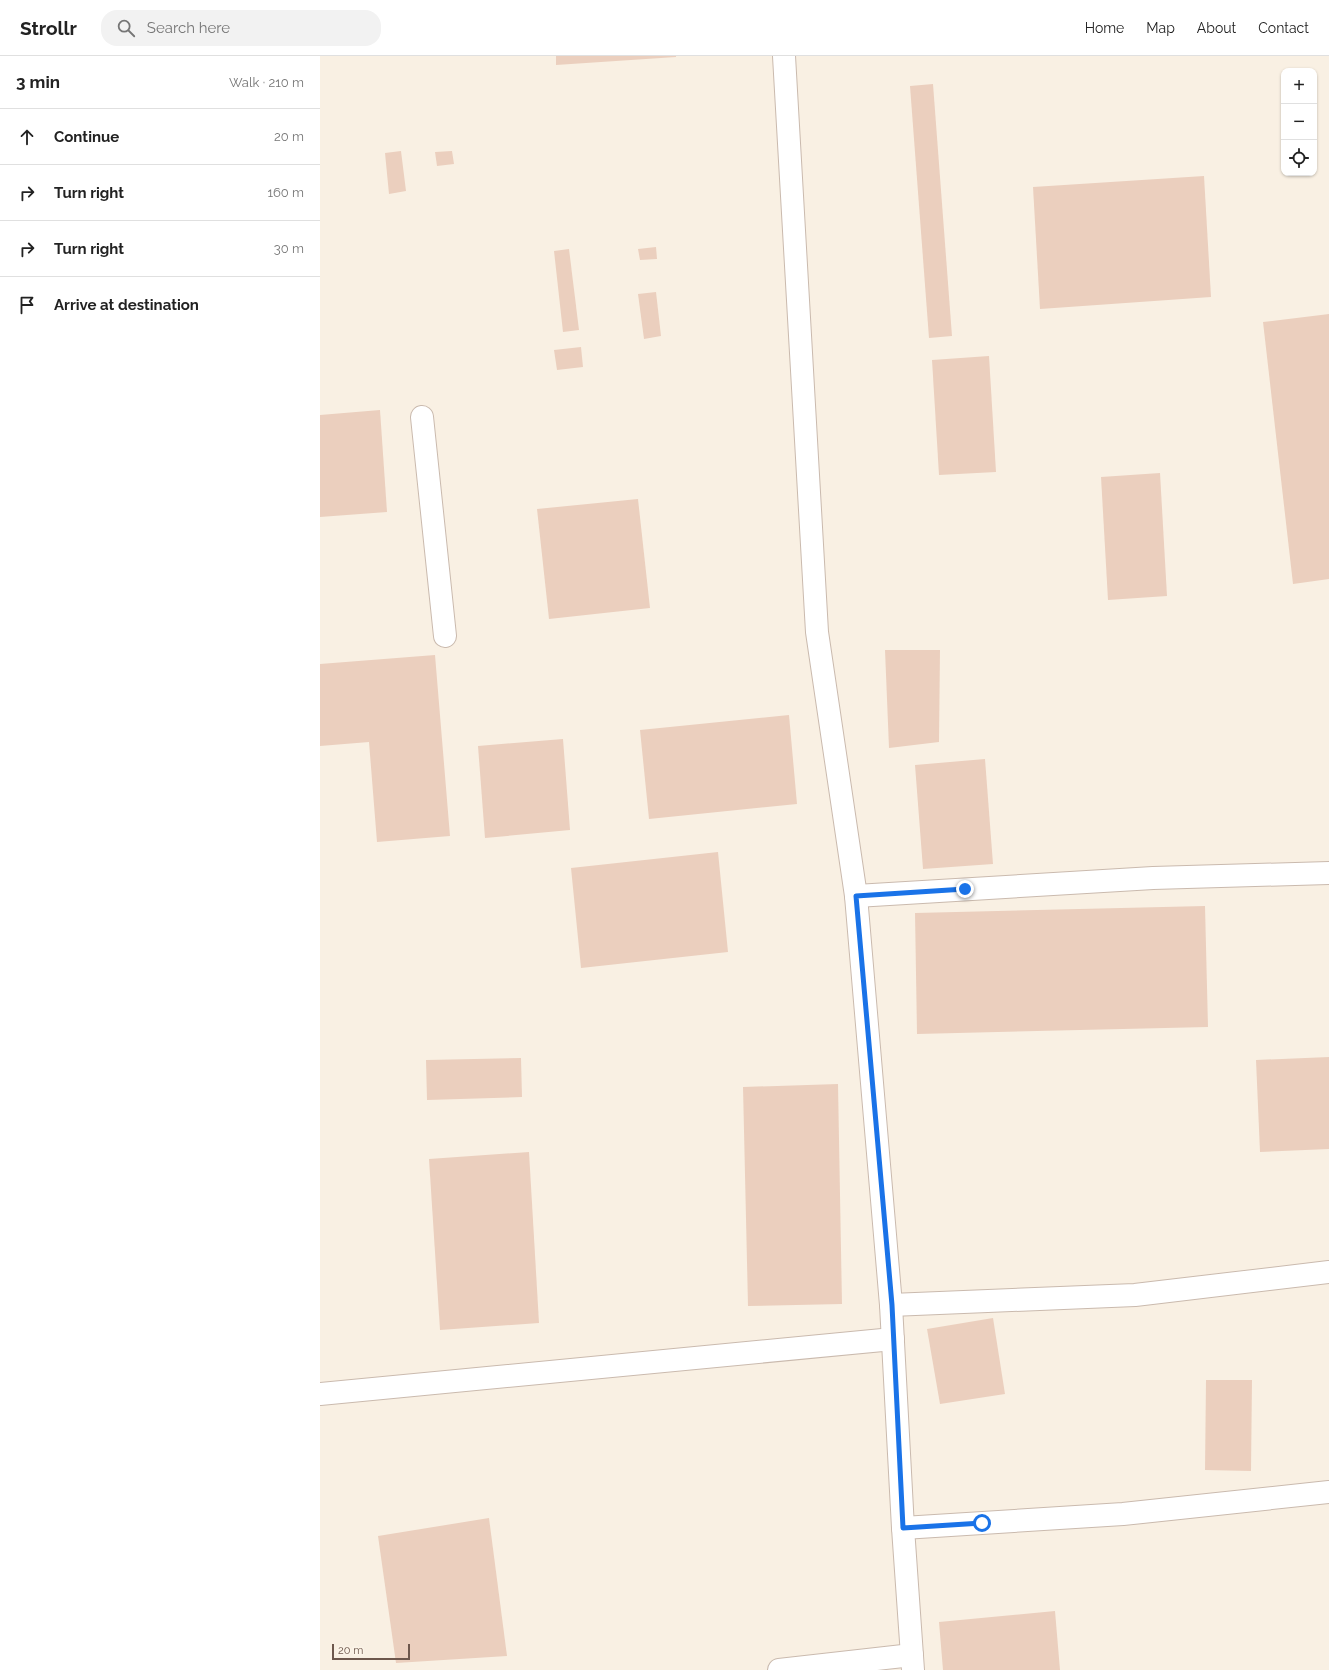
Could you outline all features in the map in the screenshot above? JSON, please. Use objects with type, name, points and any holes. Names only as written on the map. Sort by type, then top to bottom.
[{"type":"street","points":[[779,1670],[912,1663],[903,1528],[892,1305],[856,896],[817,632],[784,56]]},
{"type":"street","points":[[422,417],[445,636]]},
{"type":"street","points":[[856,896],[1153,878],[1329,873]]},
{"type":"street","points":[[892,1305],[1135,1295],[1329,1272]]},
{"type":"street","points":[[320,1394],[893,1339]]},
{"type":"street","points":[[903,1528],[1123,1514],[1329,1492]]},
{"type":"building","points":[[556,56],[676,56],[676,57],[556,65]]},
{"type":"building","points":[[933,84],[952,336],[929,338],[910,86]]},
{"type":"building","points":[[401,151],[406,191],[389,194],[385,153]]},
{"type":"building","points":[[452,151],[454,164],[437,166],[435,152]]},
{"type":"building","points":[[1204,176],[1211,297],[1040,309],[1033,187]]},
{"type":"building","points":[[656,247],[657,259],[640,260],[638,249]]},
{"type":"building","points":[[569,249],[579,330],[563,332],[554,251]]},
{"type":"building","points":[[656,292],[661,336],[644,339],[638,294]]},
{"type":"building","points":[[1329,314],[1329,579],[1293,584],[1263,322]]},
{"type":"building","points":[[581,347],[583,367],[557,370],[554,350]]},
{"type":"building","points":[[989,356],[996,472],[939,475],[932,360]]},
{"type":"building","points":[[380,410],[387,512],[320,517],[320,415]]},
{"type":"building","points":[[1160,473],[1167,596],[1108,600],[1101,477]]},
{"type":"building","points":[[638,499],[650,608],[549,619],[537,509]]},
{"type":"building","points":[[885,650],[940,650],[939,742],[889,748]]},
{"type":"building","points":[[435,655],[450,836],[377,842],[369,742],[320,746],[320,664]]},
{"type":"building","points":[[789,715],[797,804],[649,819],[640,730]]},
{"type":"building","points":[[563,739],[570,830],[485,838],[478,746]]},
{"type":"building","points":[[985,759],[993,864],[923,869],[915,765]]},
{"type":"building","points":[[718,852],[728,952],[581,968],[571,868]]},
{"type":"building","points":[[1205,906],[1208,1027],[917,1034],[915,913]]},
{"type":"building","points":[[1329,1057],[1329,1149],[1260,1152],[1256,1060]]},
{"type":"building","points":[[521,1058],[522,1097],[427,1100],[426,1060]]},
{"type":"building","points":[[838,1084],[842,1304],[748,1306],[743,1087]]},
{"type":"building","points":[[529,1152],[539,1323],[440,1330],[429,1159]]},
{"type":"building","points":[[993,1318],[1005,1394],[940,1404],[927,1329]]},
{"type":"building","points":[[1206,1380],[1252,1380],[1251,1471],[1205,1470]]},
{"type":"building","points":[[489,1518],[507,1656],[396,1663],[378,1536]]},
{"type":"building","points":[[1055,1611],[1060,1670],[943,1670],[939,1622]]},
{"type":"route","points":[[965,889],[856,896],[892,1305],[903,1528],[982,1523]]}]
